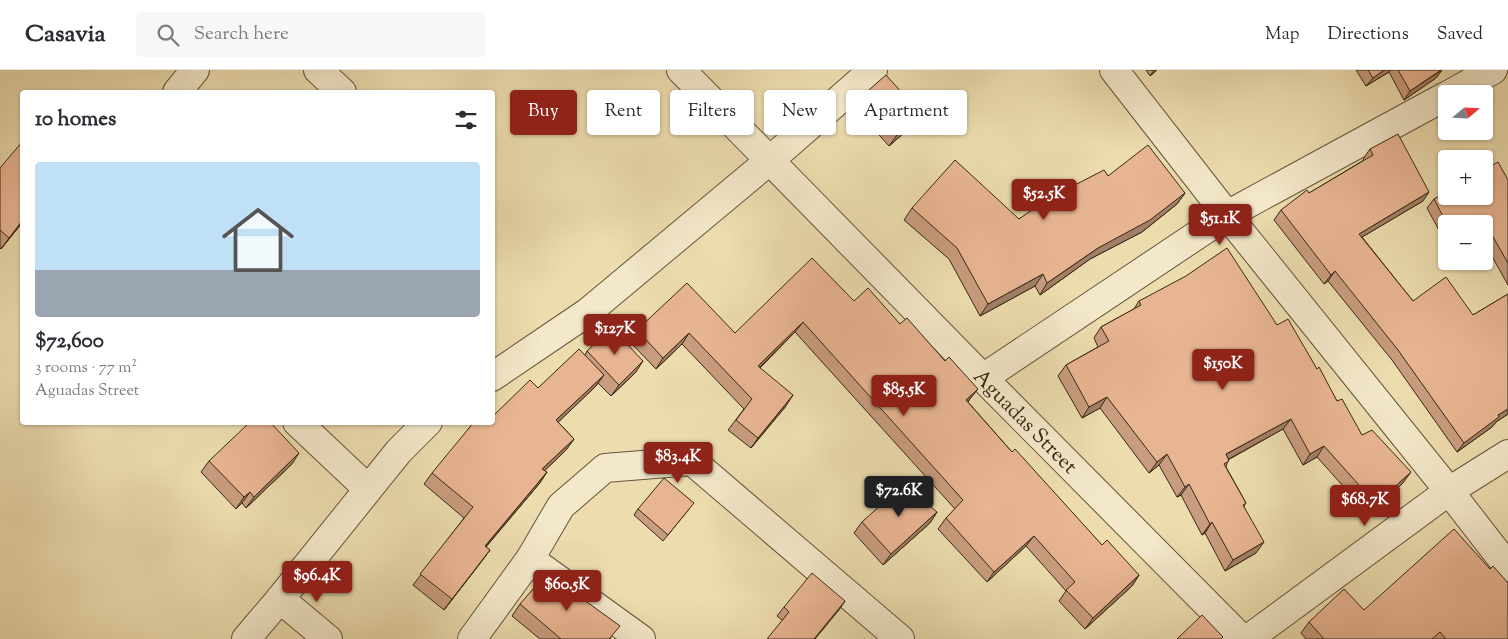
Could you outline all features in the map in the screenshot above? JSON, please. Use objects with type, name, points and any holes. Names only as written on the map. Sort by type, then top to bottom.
[{"type":"street","points":[[179,90],[195,70]]},
{"type":"street","points":[[318,70],[340,90]]},
{"type":"street","name":"Aguadas Street","points":[[681,70],[1242,639]]},
{"type":"street","points":[[495,375],[588,312],[873,70]]},
{"type":"street","points":[[1114,70],[1227,215],[1508,567]]},
{"type":"street","points":[[1466,85],[1493,70]]},
{"type":"street","points":[[983,378],[1227,215],[1438,100]]},
{"type":"street","points":[[300,425],[368,489]]},
{"type":"street","points":[[246,639],[399,451],[425,425]]},
{"type":"street","points":[[1248,639],[1449,491],[1508,454]]},
{"type":"street","points":[[472,639],[530,559],[561,506],[605,468],[692,461],[900,639]]},
{"type":"street","points":[[530,559],[642,639]]},
{"type":"street","points":[[280,599],[328,639]]},
{"type":"building","points":[[1368,70],[1384,70],[1373,78]]},
{"type":"building","points":[[1398,70],[1441,70],[1410,91]]},
{"type":"building","points":[[886,75],[899,90],[869,90]]},
{"type":"building","points":[[1398,134],[1429,192],[1359,234],[1413,301],[1446,277],[1473,315],[1508,294],[1508,409],[1464,443],[1398,350],[1335,271],[1331,275],[1281,210],[1307,190],[1309,193],[1373,155],[1370,149]]},
{"type":"building","points":[[20,144],[20,224],[9,238],[0,230],[0,168]]},
{"type":"building","points":[[1148,145],[1185,193],[1150,220],[1098,248],[1047,283],[1043,274],[988,304],[957,248],[912,208],[955,160],[1019,219],[1069,184],[1071,187],[1104,170],[1108,176]]},
{"type":"building","points":[[1498,162],[1508,180],[1508,263],[1493,237],[1493,215],[1442,215],[1434,199],[1438,197],[1438,205],[1493,205],[1493,165]]},
{"type":"building","points":[[1227,248],[1277,325],[1288,319],[1317,369],[1319,367],[1337,401],[1342,399],[1362,435],[1372,430],[1411,472],[1376,504],[1324,446],[1310,454],[1291,419],[1226,454],[1229,461],[1224,464],[1246,503],[1243,505],[1264,542],[1233,560],[1212,522],[1210,524],[1189,484],[1185,487],[1167,454],[1157,462],[1107,397],[1089,407],[1066,365],[1109,341],[1101,327],[1141,305],[1139,301],[1186,276]]},
{"type":"building","points":[[812,258],[854,301],[868,288],[900,324],[907,318],[945,361],[949,357],[978,389],[966,400],[1012,452],[1015,449],[1102,545],[1107,540],[1139,575],[1093,618],[1066,590],[1075,582],[1034,536],[994,572],[946,518],[963,500],[803,322],[758,366],[793,395],[758,438],[736,420],[752,399],[689,333],[663,358],[637,330],[687,283],[735,333]]},
{"type":"building","points":[[612,328],[643,361],[619,385],[587,351]]},
{"type":"building","points":[[579,349],[604,375],[556,420],[574,439],[542,469],[547,472],[485,546],[490,550],[452,599],[420,574],[473,507],[432,473],[472,425],[495,425],[495,414],[530,380],[538,388]]},
{"type":"building","points":[[247,425],[273,425],[299,453],[254,497],[250,492],[244,497],[209,461]]},
{"type":"building","points":[[664,478],[694,503],[668,535],[638,509]]},
{"type":"building","points":[[904,484],[937,512],[891,554],[862,522]]},
{"type":"building","points":[[1454,529],[1490,569],[1493,566],[1508,583],[1508,639],[1446,639],[1440,632],[1432,639],[1324,639],[1309,622],[1344,589],[1364,610]]},
{"type":"building","points":[[547,573],[620,626],[609,639],[561,639],[520,604]]},
{"type":"building","points":[[812,573],[845,601],[814,639],[767,639],[789,612],[784,607]]},
{"type":"building","points":[[1202,615],[1223,637],[1221,639],[1177,639]]}]
